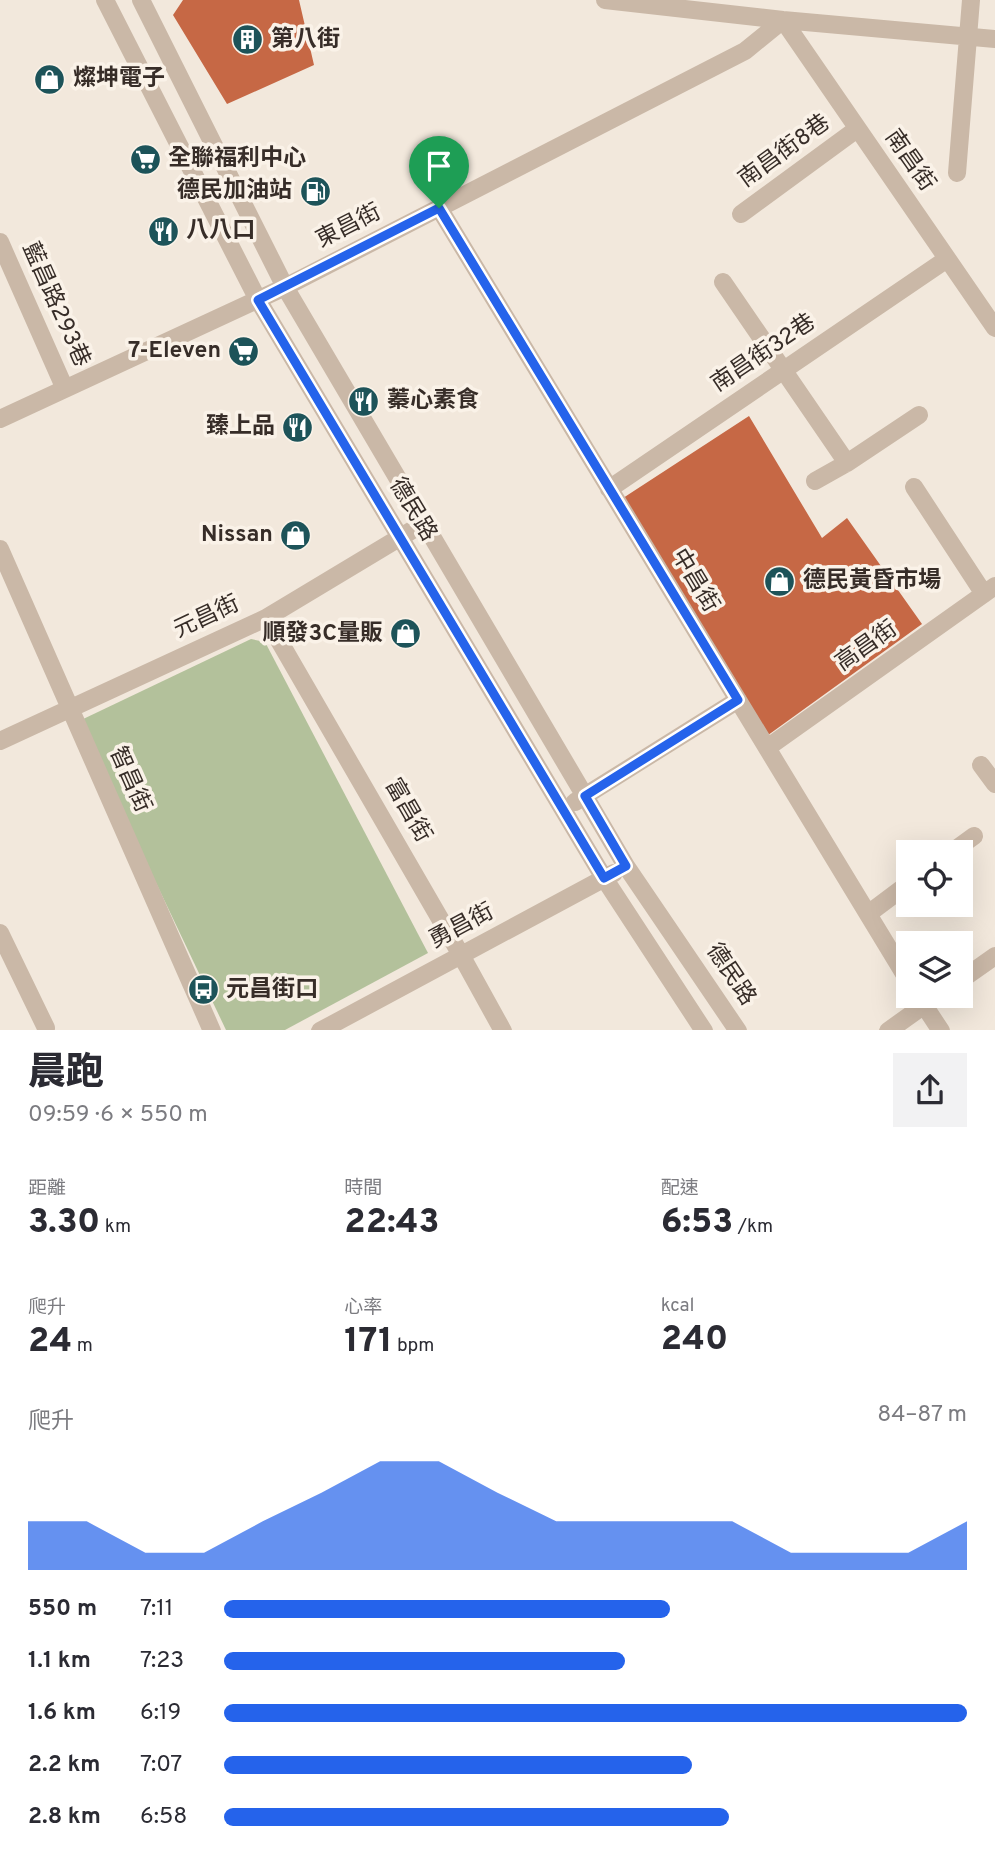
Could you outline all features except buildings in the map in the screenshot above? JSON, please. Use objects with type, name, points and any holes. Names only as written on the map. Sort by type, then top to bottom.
[{"type":"street","name":"德民路","points":[[105,0],[258,300],[604,878],[703,1030]]},
{"type":"street","name":"德民路","points":[[141,0],[285,287],[626,866],[737,1030]]},
{"type":"street","points":[[605,0],[783,20],[995,39]]},
{"type":"street","points":[[957,173],[971,0]]},
{"type":"street","name":"東昌街","points":[[0,419],[285,287],[745,51],[783,20]]},
{"type":"street","name":"南昌街","points":[[783,20],[995,328]]},
{"type":"street","name":"南昌街8巷","points":[[741,214],[857,129]]},
{"type":"street","name":"中昌街","points":[[439,208],[896,960]]},
{"type":"street","name":"藍昌路293巷","points":[[0,242],[65,389]]},
{"type":"street","name":"南昌街32巷","points":[[609,489],[947,259]]},
{"type":"street","points":[[723,282],[847,463]]},
{"type":"street","points":[[815,481],[919,415]]},
{"type":"street","points":[[914,487],[989,590]]},
{"type":"street","name":"元昌街","points":[[0,741],[266,618],[424,523]]},
{"type":"street","name":"智昌街","points":[[0,549],[212,1030]]},
{"type":"street","name":"高昌街","points":[[767,748],[989,590]]},
{"type":"street","name":"富昌街","points":[[266,618],[502,1030]]},
{"type":"street","points":[[563,810],[738,700]]},
{"type":"street","points":[[981,765],[995,784]]},
{"type":"street","points":[[968,840],[974,836]]},
{"type":"street","name":"勇昌街","points":[[322,1030],[626,866]]},
{"type":"street","points":[[868,914],[896,893]]},
{"type":"street","points":[[0,933],[46,1028]]},
{"type":"street","points":[[973,972],[995,956]]},
{"type":"street","points":[[888,1030],[915,1008]]},
{"type":"street","points":[[930,1008],[942,1030]]},
{"type":"green space","points":[[251,639],[265,642],[428,953],[285,1030],[226,1030],[79,721]]},
{"type":"place","name":"第八街","points":[[248,40]]},
{"type":"place","name":"燦坤電子","points":[[50,79]]},
{"type":"place","name":"全聯福利中心","points":[[145,159]]},
{"type":"place","name":"德民加油站","points":[[315,191]]},
{"type":"place","name":"八八口","points":[[163,231]]},
{"type":"place","name":"7-Eleven","points":[[244,351]]},
{"type":"place","name":"蓁心素食","points":[[364,401]]},
{"type":"place","name":"臻上品","points":[[298,427]]},
{"type":"place","name":"Nissan","points":[[296,535]]},
{"type":"place","name":"德民黃昏市場","points":[[780,581]]},
{"type":"place","name":"順發3C量販","points":[[406,634]]},
{"type":"place","name":"元昌街口","points":[[203,990]]},
{"type":"route","points":[[439,208],[738,700],[585,796],[626,866],[604,878],[258,300],[439,208]]}]
